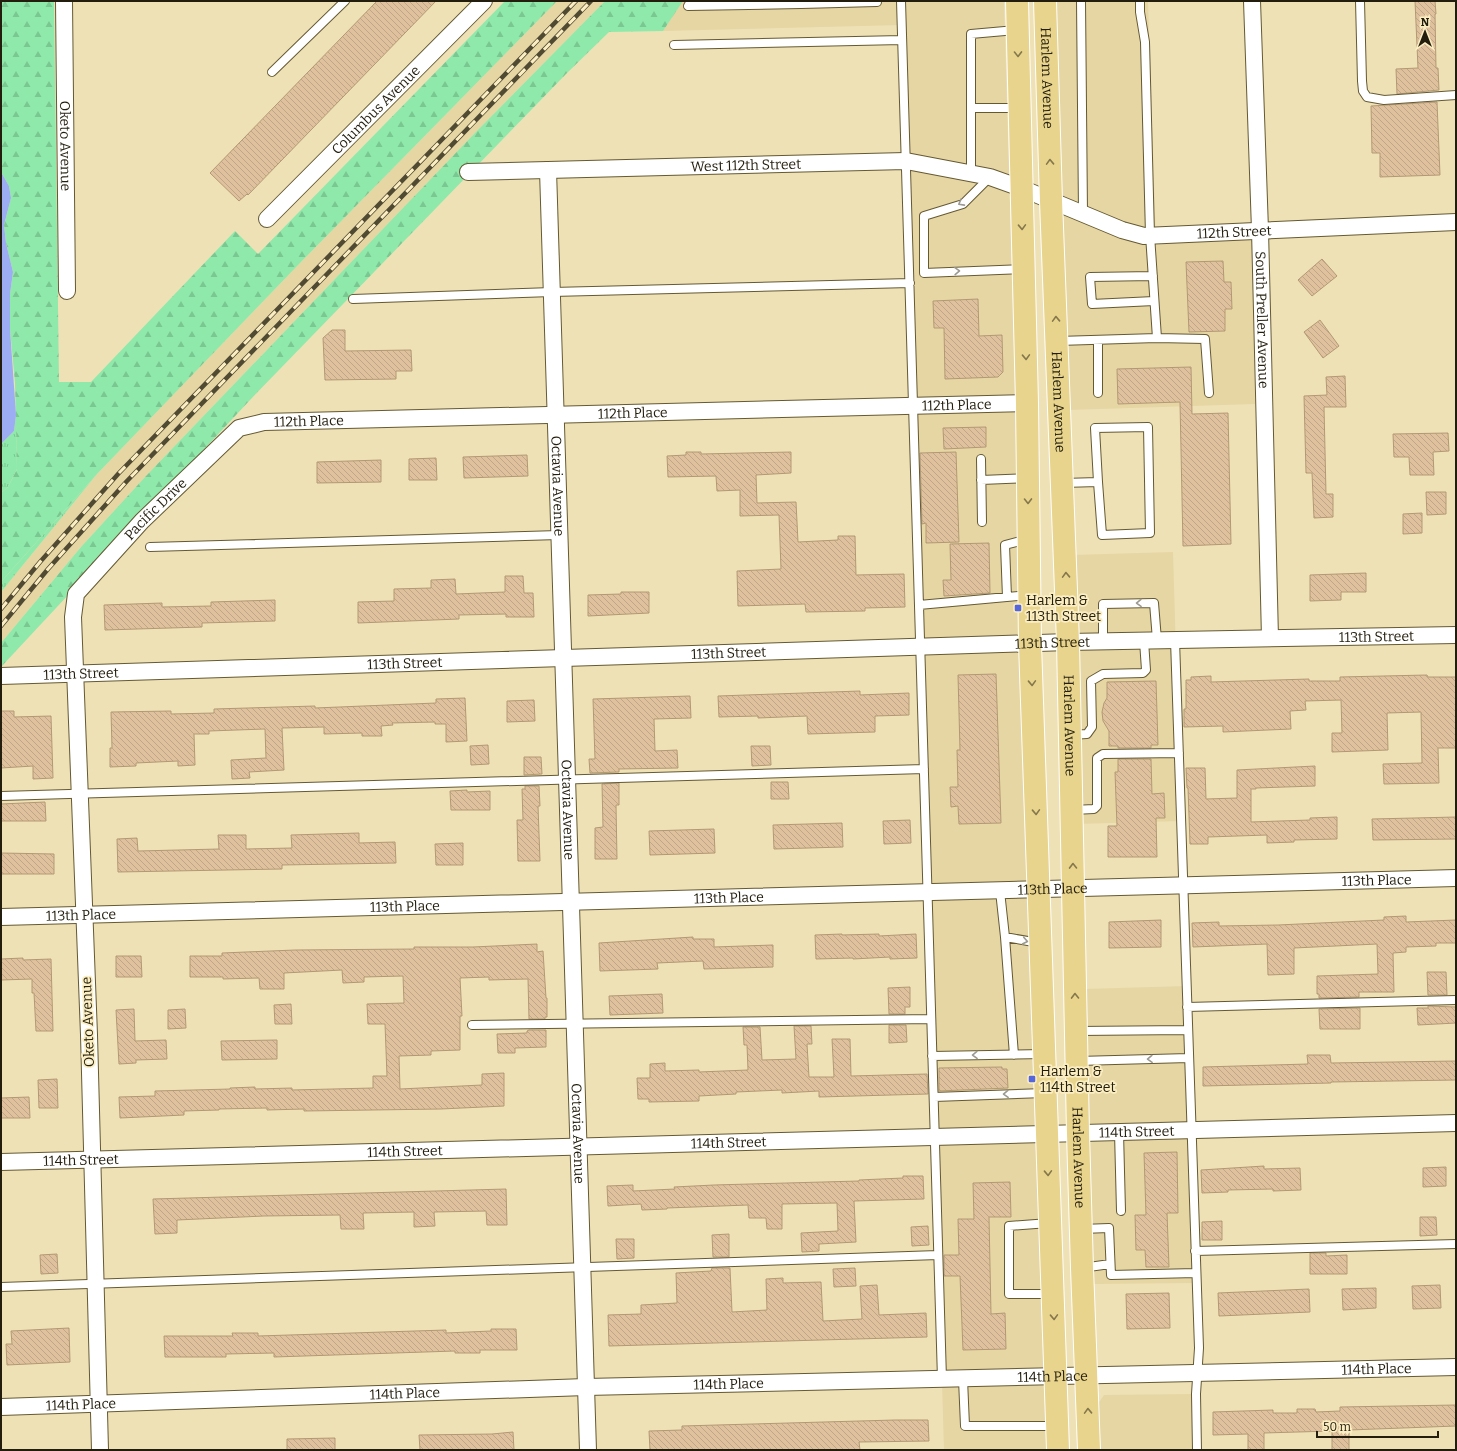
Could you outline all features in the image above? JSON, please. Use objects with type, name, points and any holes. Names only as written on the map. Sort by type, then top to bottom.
[{"type":"main road","name":"Harlem Avenue","points":[[1017,1],[1027,403],[1030,644],[1058,1450]]},
{"type":"main road","name":"Harlem Avenue","points":[[1045,1],[1071,735],[1080,1229],[1089,1450]]},
{"type":"street","name":"Oketo Avenue","points":[[64,1],[67,291]]},
{"type":"street","name":"Columbus Avenue","points":[[267,219],[484,1]]},
{"type":"street","name":"South Preller Avenue","points":[[1252,1],[1260,230],[1270,638]]},
{"type":"street","name":"West 112th Street","points":[[468,172],[906,161],[990,177],[1021,188]]},
{"type":"street","name":"Octavia Avenue","points":[[548,170],[588,1450]]},
{"type":"street","name":"112th Street","points":[[1021,188],[1122,230],[1144,236],[1456,222]]},
{"type":"street","name":"112th Place","points":[[239,428],[264,422],[1027,403]]},
{"type":"street","name":"Pacific Drive","points":[[76,594],[142,521],[239,428]]},
{"type":"street","name":"Oketo Avenue","points":[[76,594],[74,617],[93,1160],[100,1450]]},
{"type":"street","name":"113th Street","points":[[1,676],[1068,642],[1456,635]]},
{"type":"street","name":"113th Place","points":[[1,917],[1456,878]]},
{"type":"street","name":"114th Street","points":[[1,1162],[1456,1123]]},
{"type":"street","name":"114th Place","points":[[1,1407],[586,1387],[1456,1367]]},
{"type":"lane","points":[[272,72],[345,1]]},
{"type":"lane","points":[[691,1],[688,6],[877,1]]},
{"type":"lane","points":[[901,1],[942,1379]]},
{"type":"lane","points":[[1082,1],[1083,214]]},
{"type":"lane","points":[[1140,1],[1140,12],[1145,42],[1150,235],[1157,338]]},
{"type":"lane","points":[[1360,1],[1362,81],[1363,91],[1367,97],[1384,100],[1456,95]]},
{"type":"lane","points":[[972,173],[971,34],[1017,30]]},
{"type":"lane","points":[[674,45],[902,40]]},
{"type":"lane","points":[[971,108],[1019,108]]},
{"type":"lane","points":[[990,177],[963,204],[924,216],[924,273],[1023,268]]},
{"type":"lane","points":[[1153,276],[1090,277],[1092,304],[1154,302]]},
{"type":"lane","points":[[353,299],[552,292],[910,283]]},
{"type":"lane","points":[[1056,341],[1157,338],[1205,339],[1209,393]]},
{"type":"lane","points":[[1098,340],[1098,393]]},
{"type":"lane","points":[[1148,427],[1150,533],[1102,535],[1098,482],[1095,428],[1148,427]]},
{"type":"lane","points":[[981,459],[982,522]]},
{"type":"lane","points":[[981,480],[1028,478]]},
{"type":"lane","points":[[1062,483],[1098,482]]},
{"type":"lane","points":[[150,547],[559,535]]},
{"type":"lane","points":[[1007,597],[1005,545],[1029,539]]},
{"type":"lane","points":[[919,605],[1030,595]]},
{"type":"lane","points":[[1071,735],[1087,734],[1092,727],[1091,680],[1103,674],[1143,672],[1146,670],[1151,640],[1154,603],[1103,604],[1103,642]]},
{"type":"lane","points":[[1176,640],[1199,1348],[1196,1374],[1197,1450]]},
{"type":"lane","points":[[1072,810],[1094,809],[1097,806],[1097,758],[1103,754],[1179,753]]},
{"type":"lane","points":[[1,796],[924,769]]},
{"type":"lane","points":[[1000,891],[1014,1054]]},
{"type":"lane","points":[[1005,937],[1040,944]]},
{"type":"lane","points":[[1187,1007],[1456,1000]]},
{"type":"lane","points":[[472,1025],[931,1019]]},
{"type":"lane","points":[[1076,1031],[1188,1030]]},
{"type":"lane","points":[[932,1056],[1044,1054]]},
{"type":"lane","points":[[1077,1061],[1189,1058]]},
{"type":"lane","points":[[934,1097],[1045,1093]]},
{"type":"lane","points":[[1119,1132],[1121,1211]]},
{"type":"lane","points":[[1050,1223],[1009,1226],[1009,1294],[1053,1294]]},
{"type":"lane","points":[[1080,1229],[1109,1228],[1111,1275],[1196,1273]]},
{"type":"lane","points":[[1195,1251],[1456,1244]]},
{"type":"lane","points":[[1,1287],[938,1255]]},
{"type":"lane","points":[[1082,1268],[1110,1264]]},
{"type":"lane","points":[[963,1379],[965,1426],[1058,1426]]},
{"type":"shaded area","points":[[557,1],[605,1],[473,135],[146,476],[81,547],[1,643],[1,592],[97,474],[301,262]]},
{"type":"shaded area","points":[[683,1],[1004,1],[1047,1450],[944,1450],[902,25],[663,31]]},
{"type":"shaded area","points":[[1055,1],[1148,1],[1156,245],[1181,242],[1252,239],[1255,404],[1068,410]]},
{"type":"shaded area","points":[[1173,552],[1181,821],[1077,824],[1072,555]]},
{"type":"shaded area","points":[[1187,986],[1196,1283],[1094,1284],[1084,989]]},
{"type":"shaded area","points":[[1191,1394],[1193,1450],[1098,1450],[1097,1405],[1104,1395]]},
{"type":"green space","points":[[1,1],[54,1],[59,382],[91,382],[235,231],[258,254],[505,1],[557,1],[301,262],[97,474],[1,582],[1,493],[8,487],[17,469],[15,383],[10,329],[10,294],[13,272],[6,243],[4,225],[11,198],[9,186],[1,172]]},
{"type":"green space","points":[[605,1],[683,1],[663,31],[609,32],[566,74],[250,400],[1,667],[1,643],[81,547],[146,476],[473,135]]},
{"type":"green space","points":[[16,415],[17,469],[8,487],[1,493],[1,444],[14,431]]},
{"type":"green space","points":[[97,474],[1,592],[1,582]]},
{"type":"water","points":[[1,172],[9,186],[11,198],[4,225],[6,243],[13,272],[10,294],[10,329],[16,415],[14,431],[1,444]]},
{"type":"building","points":[[377,1],[436,1],[248,195],[247,194],[239,201],[210,173]]},
{"type":"building","points":[[1415,1],[1435,1],[1436,68],[1438,68],[1439,90],[1397,94],[1396,69],[1418,68]]},
{"type":"building","points":[[1437,102],[1440,175],[1380,177],[1380,153],[1372,153],[1371,106]]},
{"type":"building","points":[[1322,259],[1337,276],[1312,296],[1298,280]]},
{"type":"building","points":[[1223,261],[1224,282],[1231,282],[1232,309],[1225,309],[1225,331],[1189,332],[1186,262]]},
{"type":"building","points":[[978,299],[979,336],[1002,335],[1003,372],[998,377],[945,379],[944,328],[934,328],[933,301]]},
{"type":"building","points":[[1320,320],[1339,346],[1323,358],[1304,332]]},
{"type":"building","points":[[332,330],[345,330],[345,351],[411,350],[412,371],[396,371],[396,379],[325,380],[323,338]]},
{"type":"building","points":[[1191,367],[1192,414],[1228,413],[1231,544],[1183,546],[1180,402],[1118,404],[1117,369]]},
{"type":"building","points":[[1345,376],[1346,407],[1324,407],[1326,494],[1333,494],[1333,517],[1314,518],[1312,473],[1306,473],[1304,396],[1327,395],[1326,377]]},
{"type":"building","points":[[986,427],[986,447],[944,449],[943,428]]},
{"type":"building","points":[[1448,433],[1449,451],[1433,452],[1434,475],[1410,475],[1409,457],[1394,457],[1393,434]]},
{"type":"building","points":[[686,452],[701,452],[701,454],[791,452],[791,473],[756,475],[757,503],[796,502],[798,542],[838,540],[838,536],[855,536],[856,575],[904,574],[905,607],[865,608],[865,611],[806,612],[805,604],[738,606],[737,571],[781,569],[779,515],[740,516],[740,490],[717,491],[716,476],[668,477],[667,456],[686,455]]},
{"type":"building","points":[[956,452],[959,542],[926,543],[926,523],[922,524],[920,453]]},
{"type":"building","points":[[527,455],[528,476],[464,478],[463,457]]},
{"type":"building","points":[[436,458],[437,480],[409,480],[409,459]]},
{"type":"building","points":[[381,460],[381,482],[317,483],[317,462]]},
{"type":"building","points":[[1426,492],[1446,492],[1446,514],[1427,515]]},
{"type":"building","points":[[1422,513],[1422,533],[1403,534],[1403,514]]},
{"type":"building","points":[[989,543],[990,593],[944,596],[943,580],[951,580],[950,544]]},
{"type":"building","points":[[1366,573],[1366,592],[1341,592],[1341,600],[1310,601],[1310,575]]},
{"type":"building","points":[[505,576],[523,576],[524,593],[533,593],[534,617],[506,617],[506,614],[459,615],[459,619],[358,623],[358,602],[394,601],[394,589],[431,588],[431,580],[455,579],[456,594],[505,592]]},
{"type":"building","points":[[621,592],[649,592],[649,613],[588,616],[588,595],[621,594]]},
{"type":"building","points":[[275,600],[275,621],[202,623],[202,627],[105,630],[104,605],[162,603],[162,607],[211,606],[211,602]]},
{"type":"building","points":[[996,674],[1001,823],[959,824],[958,806],[951,807],[950,787],[958,787],[957,750],[960,750],[958,675]]},
{"type":"building","points":[[1427,675],[1428,677],[1456,677],[1456,748],[1438,748],[1439,783],[1384,784],[1383,764],[1422,763],[1421,712],[1387,713],[1388,750],[1332,752],[1332,733],[1342,733],[1341,700],[1305,701],[1306,710],[1290,711],[1291,729],[1223,732],[1223,726],[1184,727],[1184,709],[1186,709],[1186,680],[1191,680],[1191,677],[1211,676],[1211,682],[1309,679],[1309,681],[1340,681],[1340,677]]},
{"type":"building","points":[[1156,681],[1158,745],[1151,745],[1151,748],[1118,748],[1118,746],[1109,746],[1109,731],[1103,721],[1102,712],[1107,698],[1107,682]]},
{"type":"building","points":[[860,691],[860,695],[909,693],[909,715],[875,716],[875,732],[808,734],[807,716],[758,718],[758,716],[719,717],[718,696]]},
{"type":"building","points":[[690,696],[691,718],[654,719],[655,751],[677,750],[678,768],[619,769],[619,772],[590,773],[589,759],[595,759],[593,699]]},
{"type":"building","points":[[465,698],[467,741],[446,742],[446,724],[435,724],[435,722],[392,723],[393,725],[381,726],[382,736],[362,736],[362,733],[324,734],[324,727],[282,728],[284,770],[249,772],[250,778],[232,779],[231,760],[266,758],[265,729],[209,731],[209,734],[194,734],[195,765],[178,766],[178,761],[136,763],[136,766],[110,767],[110,748],[112,748],[111,712],[171,711],[171,714],[214,713],[214,709],[315,706],[315,708],[436,703],[436,699]]},
{"type":"building","points":[[534,700],[535,721],[507,722],[507,701]]},
{"type":"building","points":[[1,711],[14,711],[14,717],[51,716],[53,778],[33,779],[33,766],[1,768]]},
{"type":"building","points":[[488,745],[489,764],[471,765],[470,746]]},
{"type":"building","points":[[751,746],[770,746],[771,765],[752,766]]},
{"type":"building","points":[[524,757],[541,757],[542,774],[524,775]]},
{"type":"building","points":[[1118,759],[1151,759],[1152,794],[1164,793],[1165,818],[1156,818],[1157,857],[1108,857],[1108,826],[1117,826],[1115,772],[1118,772]]},
{"type":"building","points":[[1315,766],[1315,786],[1251,789],[1251,822],[1310,820],[1310,818],[1337,817],[1337,839],[1294,840],[1294,842],[1267,843],[1267,835],[1208,837],[1208,844],[1190,844],[1186,768],[1205,768],[1206,799],[1237,798],[1237,770]]},
{"type":"building","points":[[771,782],[788,782],[789,799],[771,799]]},
{"type":"building","points":[[619,783],[619,805],[616,805],[617,859],[595,859],[595,828],[603,827],[602,784]]},
{"type":"building","points":[[525,786],[539,786],[540,806],[538,806],[540,861],[518,861],[517,820],[523,820],[522,789],[525,789]]},
{"type":"building","points":[[467,790],[467,792],[490,791],[490,810],[451,810],[450,791]]},
{"type":"building","points":[[45,802],[46,821],[1,821],[1,804]]},
{"type":"building","points":[[1456,817],[1456,839],[1373,840],[1372,819]]},
{"type":"building","points":[[910,820],[911,843],[884,844],[883,821]]},
{"type":"building","points":[[842,823],[843,847],[774,849],[773,825]]},
{"type":"building","points":[[714,829],[715,853],[650,855],[649,831]]},
{"type":"building","points":[[359,833],[359,843],[395,842],[396,863],[282,865],[282,869],[118,872],[117,839],[137,838],[138,851],[219,849],[218,835],[246,835],[246,849],[292,848],[291,835]]},
{"type":"building","points":[[463,843],[463,865],[436,865],[435,844]]},
{"type":"building","points":[[1,853],[54,854],[54,874],[1,874]]},
{"type":"building","points":[[1406,916],[1406,922],[1456,920],[1456,943],[1436,943],[1436,946],[1406,947],[1406,952],[1393,953],[1394,992],[1359,992],[1359,997],[1319,998],[1319,994],[1317,994],[1317,976],[1378,974],[1377,944],[1294,948],[1294,974],[1268,975],[1267,944],[1193,947],[1192,923],[1219,922],[1219,926],[1278,925],[1384,920],[1384,917]]},
{"type":"building","points":[[1161,920],[1161,947],[1109,948],[1109,922]]},
{"type":"building","points":[[879,934],[879,936],[916,934],[917,958],[890,959],[890,957],[816,959],[815,935]]},
{"type":"building","points":[[693,937],[693,939],[714,939],[714,947],[773,945],[773,967],[704,969],[703,961],[657,963],[658,969],[600,971],[599,943]]},
{"type":"building","points":[[537,944],[537,952],[543,951],[547,998],[547,1017],[545,1017],[545,1019],[529,1019],[528,979],[489,980],[489,977],[460,978],[462,1016],[460,1016],[460,1050],[431,1051],[431,1055],[399,1056],[400,1089],[482,1085],[482,1074],[504,1073],[504,1106],[441,1109],[304,1111],[304,1109],[267,1110],[267,1108],[219,1109],[184,1111],[184,1115],[120,1118],[119,1097],[155,1096],[155,1091],[255,1087],[255,1089],[292,1088],[292,1090],[373,1088],[373,1076],[387,1076],[385,1024],[368,1024],[367,1004],[404,1003],[403,976],[364,977],[364,982],[343,983],[342,970],[284,973],[284,989],[260,989],[259,978],[223,979],[223,977],[190,977],[190,956],[222,956],[222,953],[295,950],[414,949],[414,947],[473,947]]},
{"type":"building","points":[[116,956],[141,956],[142,977],[116,977]]},
{"type":"building","points":[[23,958],[23,960],[51,959],[53,1031],[36,1031],[32,979],[1,980],[1,959]]},
{"type":"building","points":[[1427,972],[1446,972],[1447,995],[1428,995]]},
{"type":"building","points":[[910,987],[910,1007],[905,1007],[905,1014],[889,1014],[888,988]]},
{"type":"building","points":[[662,994],[663,1013],[610,1015],[609,996]]},
{"type":"building","points":[[291,1004],[292,1024],[275,1024],[274,1005]]},
{"type":"building","points":[[1428,1006],[1456,1007],[1456,1023],[1418,1025],[1417,1008],[1428,1008]]},
{"type":"building","points":[[1360,1008],[1360,1029],[1320,1029],[1319,1009]]},
{"type":"building","points":[[134,1009],[135,1041],[166,1040],[167,1059],[136,1060],[136,1063],[119,1064],[116,1010]]},
{"type":"building","points":[[185,1009],[186,1028],[168,1029],[168,1010]]},
{"type":"building","points":[[889,1025],[906,1025],[907,1042],[889,1043]]},
{"type":"building","points":[[794,1026],[811,1026],[812,1044],[807,1044],[809,1077],[834,1077],[832,1039],[850,1039],[851,1076],[927,1074],[928,1094],[819,1097],[819,1091],[782,1093],[782,1090],[736,1092],[736,1094],[699,1096],[699,1101],[649,1102],[649,1099],[638,1099],[637,1078],[650,1078],[650,1064],[665,1063],[665,1071],[699,1070],[699,1072],[748,1070],[747,1045],[744,1045],[743,1027],[760,1027],[762,1060],[796,1059]]},
{"type":"building","points":[[529,1030],[546,1030],[546,1047],[515,1048],[515,1053],[498,1053],[497,1034],[527,1033]]},
{"type":"building","points":[[277,1040],[277,1059],[222,1060],[221,1041]]},
{"type":"building","points":[[1307,1055],[1330,1055],[1331,1063],[1456,1061],[1456,1080],[1203,1086],[1203,1067],[1308,1064]]},
{"type":"building","points":[[1002,1067],[1002,1069],[1007,1069],[1008,1088],[939,1091],[939,1068]]},
{"type":"building","points":[[57,1079],[58,1108],[39,1108],[38,1080]]},
{"type":"building","points":[[29,1097],[30,1118],[1,1118],[1,1098]]},
{"type":"building","points":[[1177,1152],[1178,1213],[1167,1213],[1169,1267],[1146,1267],[1145,1250],[1136,1250],[1135,1215],[1146,1215],[1144,1153]]},
{"type":"building","points":[[1264,1166],[1264,1169],[1300,1168],[1301,1190],[1228,1190],[1228,1192],[1202,1193],[1201,1170]]},
{"type":"building","points":[[1446,1167],[1446,1186],[1423,1187],[1423,1168]]},
{"type":"building","points":[[903,1176],[923,1176],[924,1199],[854,1201],[856,1242],[819,1244],[819,1251],[802,1252],[801,1233],[838,1231],[837,1203],[782,1204],[782,1229],[767,1229],[766,1218],[749,1218],[748,1205],[642,1210],[641,1204],[608,1206],[607,1186],[633,1185],[633,1191],[714,1185],[859,1181],[903,1178]]},
{"type":"building","points":[[1010,1182],[1011,1217],[989,1217],[991,1314],[1005,1313],[1006,1349],[963,1350],[960,1276],[944,1276],[944,1255],[959,1255],[958,1219],[974,1219],[973,1183]]},
{"type":"building","points":[[506,1189],[507,1225],[487,1225],[486,1211],[434,1212],[435,1226],[414,1227],[414,1212],[363,1213],[364,1229],[341,1229],[340,1215],[264,1216],[177,1220],[177,1233],[155,1234],[153,1199]]},
{"type":"building","points":[[1420,1217],[1436,1217],[1437,1235],[1420,1236]]},
{"type":"building","points":[[1222,1221],[1222,1240],[1202,1240],[1202,1222]]},
{"type":"building","points":[[928,1226],[929,1245],[912,1246],[911,1227]]},
{"type":"building","points":[[729,1234],[729,1257],[713,1257],[712,1235]]},
{"type":"building","points":[[616,1239],[634,1239],[634,1258],[617,1259]]},
{"type":"building","points":[[1310,1253],[1326,1253],[1326,1256],[1347,1255],[1347,1274],[1310,1274]]},
{"type":"building","points":[[57,1254],[58,1273],[41,1274],[40,1255]]},
{"type":"building","points":[[712,1268],[730,1268],[732,1312],[767,1310],[766,1279],[783,1278],[783,1283],[821,1282],[823,1321],[862,1319],[860,1286],[877,1285],[879,1315],[926,1313],[927,1337],[609,1346],[608,1315],[641,1314],[641,1305],[677,1303],[676,1273],[711,1271]]},
{"type":"building","points":[[855,1268],[856,1286],[834,1287],[833,1269]]},
{"type":"building","points":[[1440,1285],[1441,1308],[1413,1309],[1412,1286]]},
{"type":"building","points":[[1376,1288],[1376,1308],[1343,1310],[1342,1289]]},
{"type":"building","points":[[1309,1289],[1310,1312],[1219,1316],[1218,1293]]},
{"type":"building","points":[[1169,1293],[1170,1328],[1127,1329],[1126,1294]]},
{"type":"building","points":[[69,1328],[70,1362],[7,1365],[6,1344],[12,1344],[11,1331]]},
{"type":"building","points":[[491,1329],[516,1329],[517,1350],[480,1350],[480,1353],[455,1353],[455,1351],[274,1357],[274,1353],[226,1354],[226,1357],[165,1357],[164,1336],[233,1336],[232,1333],[258,1333],[258,1336],[446,1330],[446,1333],[491,1331]]},
{"type":"building","points":[[1456,1405],[1456,1426],[1349,1430],[1349,1450],[1332,1450],[1332,1431],[1264,1433],[1264,1450],[1248,1450],[1248,1434],[1213,1435],[1213,1412],[1273,1410],[1273,1413],[1297,1413],[1297,1409],[1315,1409],[1316,1412],[1340,1411],[1340,1407]]},
{"type":"building","points":[[928,1420],[929,1441],[859,1442],[860,1450],[650,1450],[649,1431],[682,1430],[682,1426]]},
{"type":"building","points":[[513,1432],[514,1450],[420,1450],[419,1435],[492,1434]]},
{"type":"building","points":[[335,1438],[335,1450],[287,1450],[287,1439]]},
{"type":"railway","points":[[1,609],[40,562],[119,473],[576,1]]},
{"type":"railway","points":[[1,626],[48,569],[127,481],[591,1]]},
{"type":"place","name":"Harlem & 113th Street","points":[[1018,608]]},
{"type":"place","name":"Harlem & 114th Street","points":[[1032,1079]]}]
